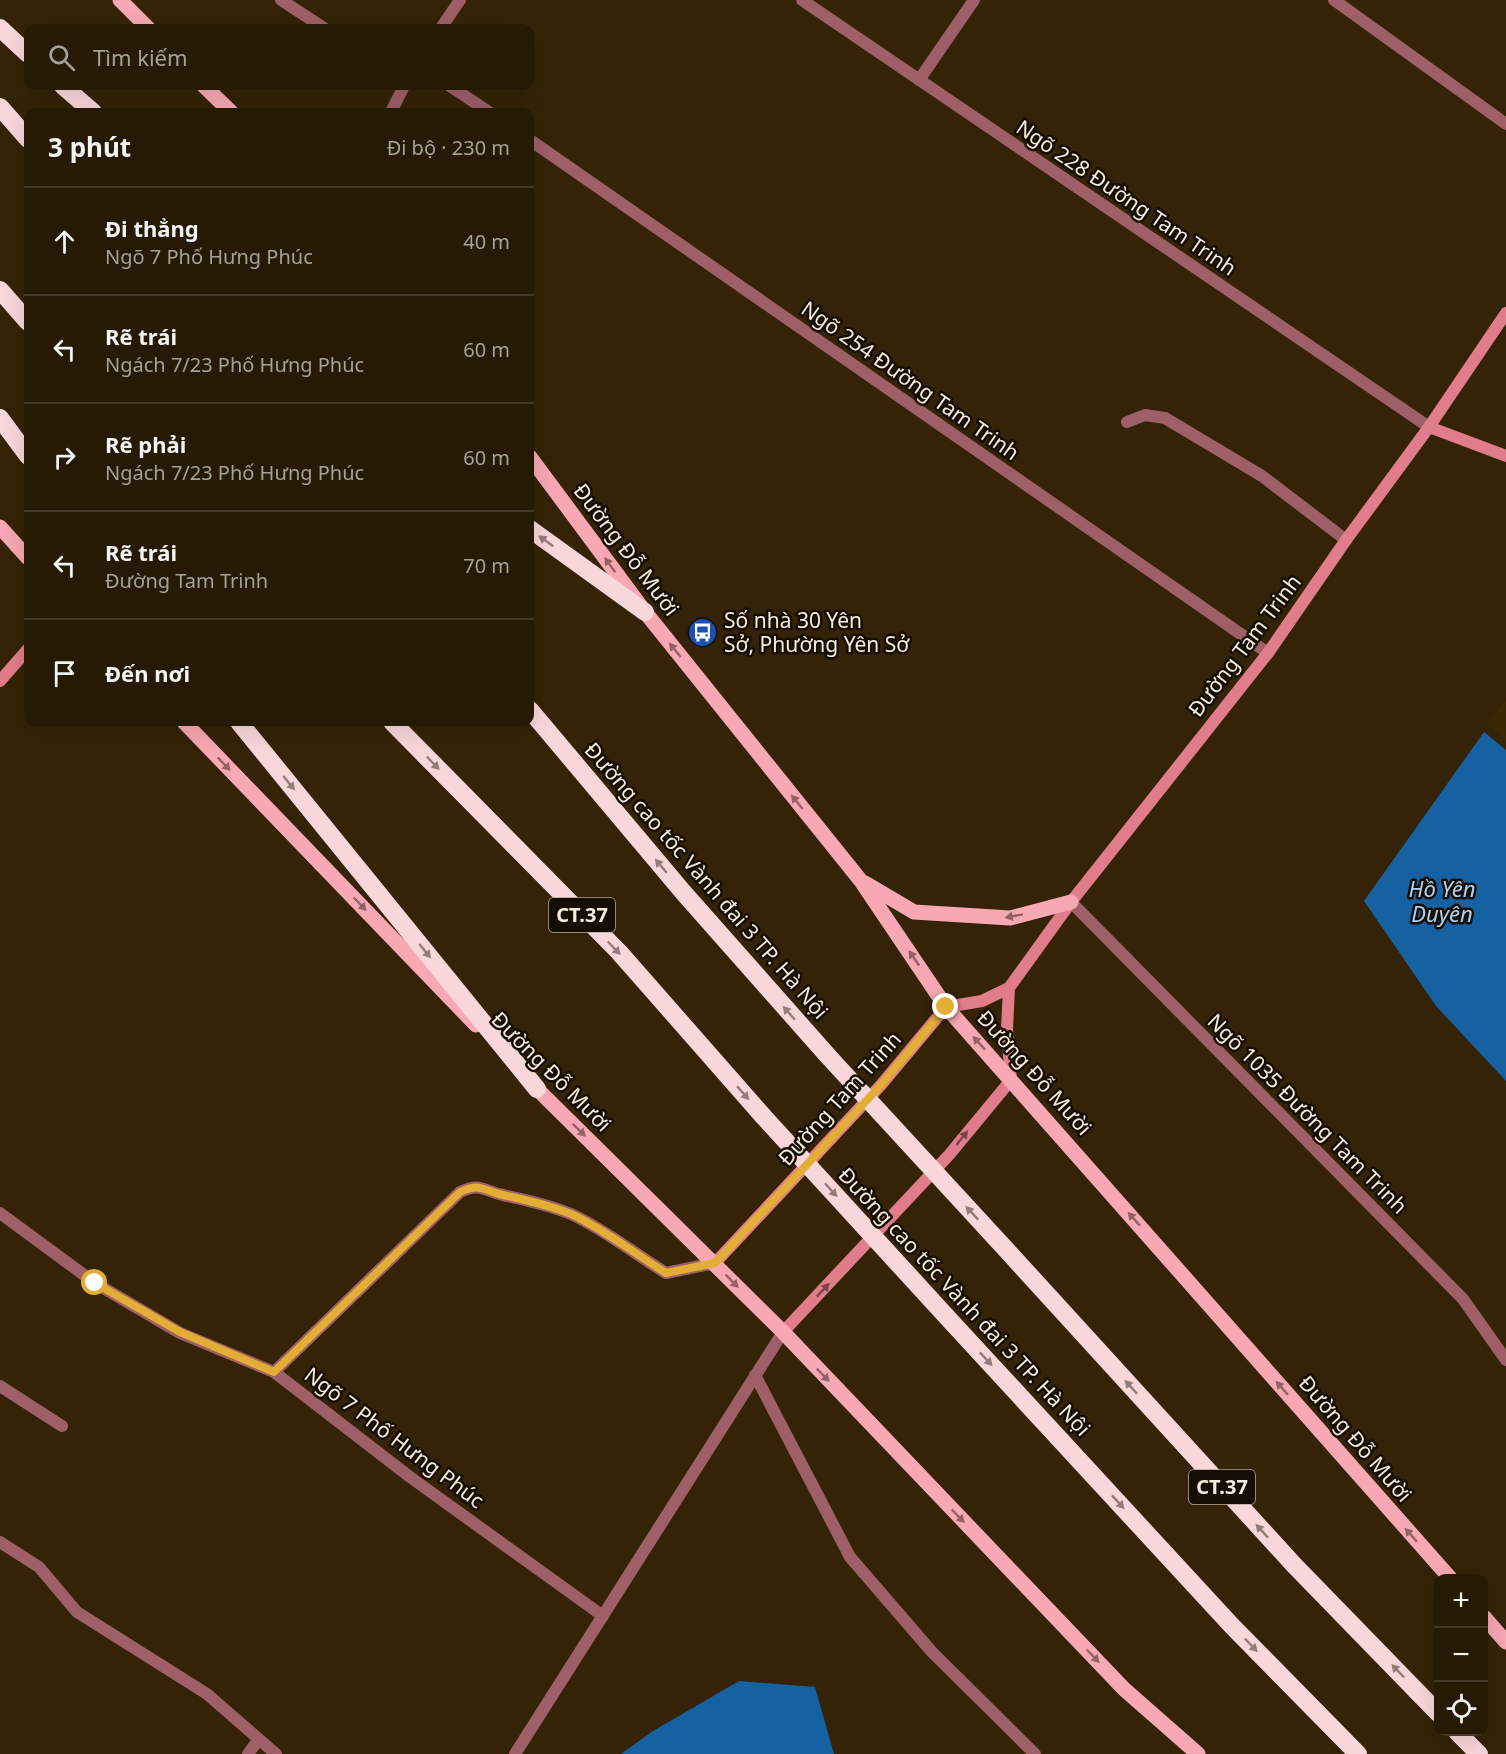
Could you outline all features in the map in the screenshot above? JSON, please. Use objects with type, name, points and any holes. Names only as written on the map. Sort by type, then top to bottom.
[{"type":"highway","points":[[0,28],[24,50]]},
{"type":"highway","points":[[68,90],[88,108]]},
{"type":"highway","points":[[0,107],[24,134]]},
{"type":"highway","points":[[0,290],[24,317]]},
{"type":"highway","points":[[0,418],[24,451]]},
{"type":"highway","points":[[534,532],[645,612]]},
{"type":"highway","name":"Đường cao tốc Vành đai 3 TP. Hà Nội","points":[[534,715],[683,892],[828,1056],[1294,1565],[1434,1709]]},
{"type":"highway","points":[[242,726],[537,1089]]},
{"type":"highway","name":"Đường cao tốc Vành đai 3 TP. Hà Nội","points":[[396,726],[619,952],[763,1116],[946,1316],[1232,1626],[1358,1754]]},
{"type":"highway","points":[[1462,1736],[1479,1754]]},
{"type":"main road","points":[[120,0],[144,24]]},
{"type":"main road","points":[[208,90],[227,108]]},
{"type":"main road","name":"Đường Tam Trinh","points":[[715,1263],[881,1085],[946,1007],[982,1001],[1009,988],[1071,902],[1268,653],[1505,317]]},
{"type":"main road","points":[[1429,427],[1506,456]]},
{"type":"main road","name":"Đường Đỗ Mười","points":[[534,462],[645,612],[861,881],[946,1007],[1446,1574]]},
{"type":"main road","points":[[0,527],[24,554]]},
{"type":"main road","points":[[0,681],[24,654]]},
{"type":"main road","name":"Đường Đỗ Mười","points":[[188,726],[537,1089],[783,1332],[1124,1689],[1197,1754]]},
{"type":"main road","points":[[861,881],[914,912],[1010,918],[1071,902]]},
{"type":"main road","points":[[783,1332],[949,1155],[1011,1080],[1007,1029],[1009,988]]},
{"type":"main road","points":[[1488,1622],[1506,1642]]},
{"type":"street","points":[[281,0],[318,24]]},
{"type":"street","points":[[444,24],[460,0]]},
{"type":"street","name":"Ngõ 228 Đường Tam Trinh","points":[[802,0],[1429,427]]},
{"type":"street","points":[[919,80],[974,0]]},
{"type":"street","points":[[1334,0],[1506,124]]},
{"type":"street","points":[[393,108],[402,90]]},
{"type":"street","points":[[456,90],[483,108]]},
{"type":"street","name":"Ngõ 254 Đường Tam Trinh","points":[[534,143],[1268,653]]},
{"type":"street","points":[[1127,422],[1145,415],[1165,418],[1262,476],[1346,540]]},
{"type":"street","name":"Ngõ 1035 Đường Tam Trinh","points":[[1071,902],[1463,1299],[1506,1360]]},
{"type":"street","points":[[274,1372],[460,1192],[472,1186],[546,1205],[572,1215],[666,1273],[715,1263]]},
{"type":"street","name":"Ngõ 7 Phố Hưng Phúc","points":[[0,1213],[95,1283],[171,1327],[274,1372],[410,1477],[603,1616]]},
{"type":"street","points":[[515,1754],[783,1332]]},
{"type":"street","points":[[755,1375],[850,1557],[932,1652],[1035,1754]]},
{"type":"street","points":[[0,1386],[62,1426]]},
{"type":"street","points":[[0,1542],[39,1567],[77,1612],[207,1694],[276,1754]]},
{"type":"street","points":[[248,1754],[259,1739]]},
{"type":"shaded area","points":[[1506,700],[1506,741],[1486,724]]},
{"type":"water","name":"Hồ Yên Duyên","points":[[1484,732],[1506,750],[1506,1081],[1436,1006],[1364,901]]},
{"type":"water","points":[[739,1681],[815,1687],[834,1754],[621,1754],[653,1731]]},
{"type":"place","name":"Số nhà 30 Yên Sở, Phường Yên Sở","points":[[703,633]]},
{"type":"route","points":[[95,1283],[180,1332],[274,1372],[460,1192],[472,1186],[546,1205],[572,1215],[666,1273],[715,1263],[881,1085],[946,1007]]}]
